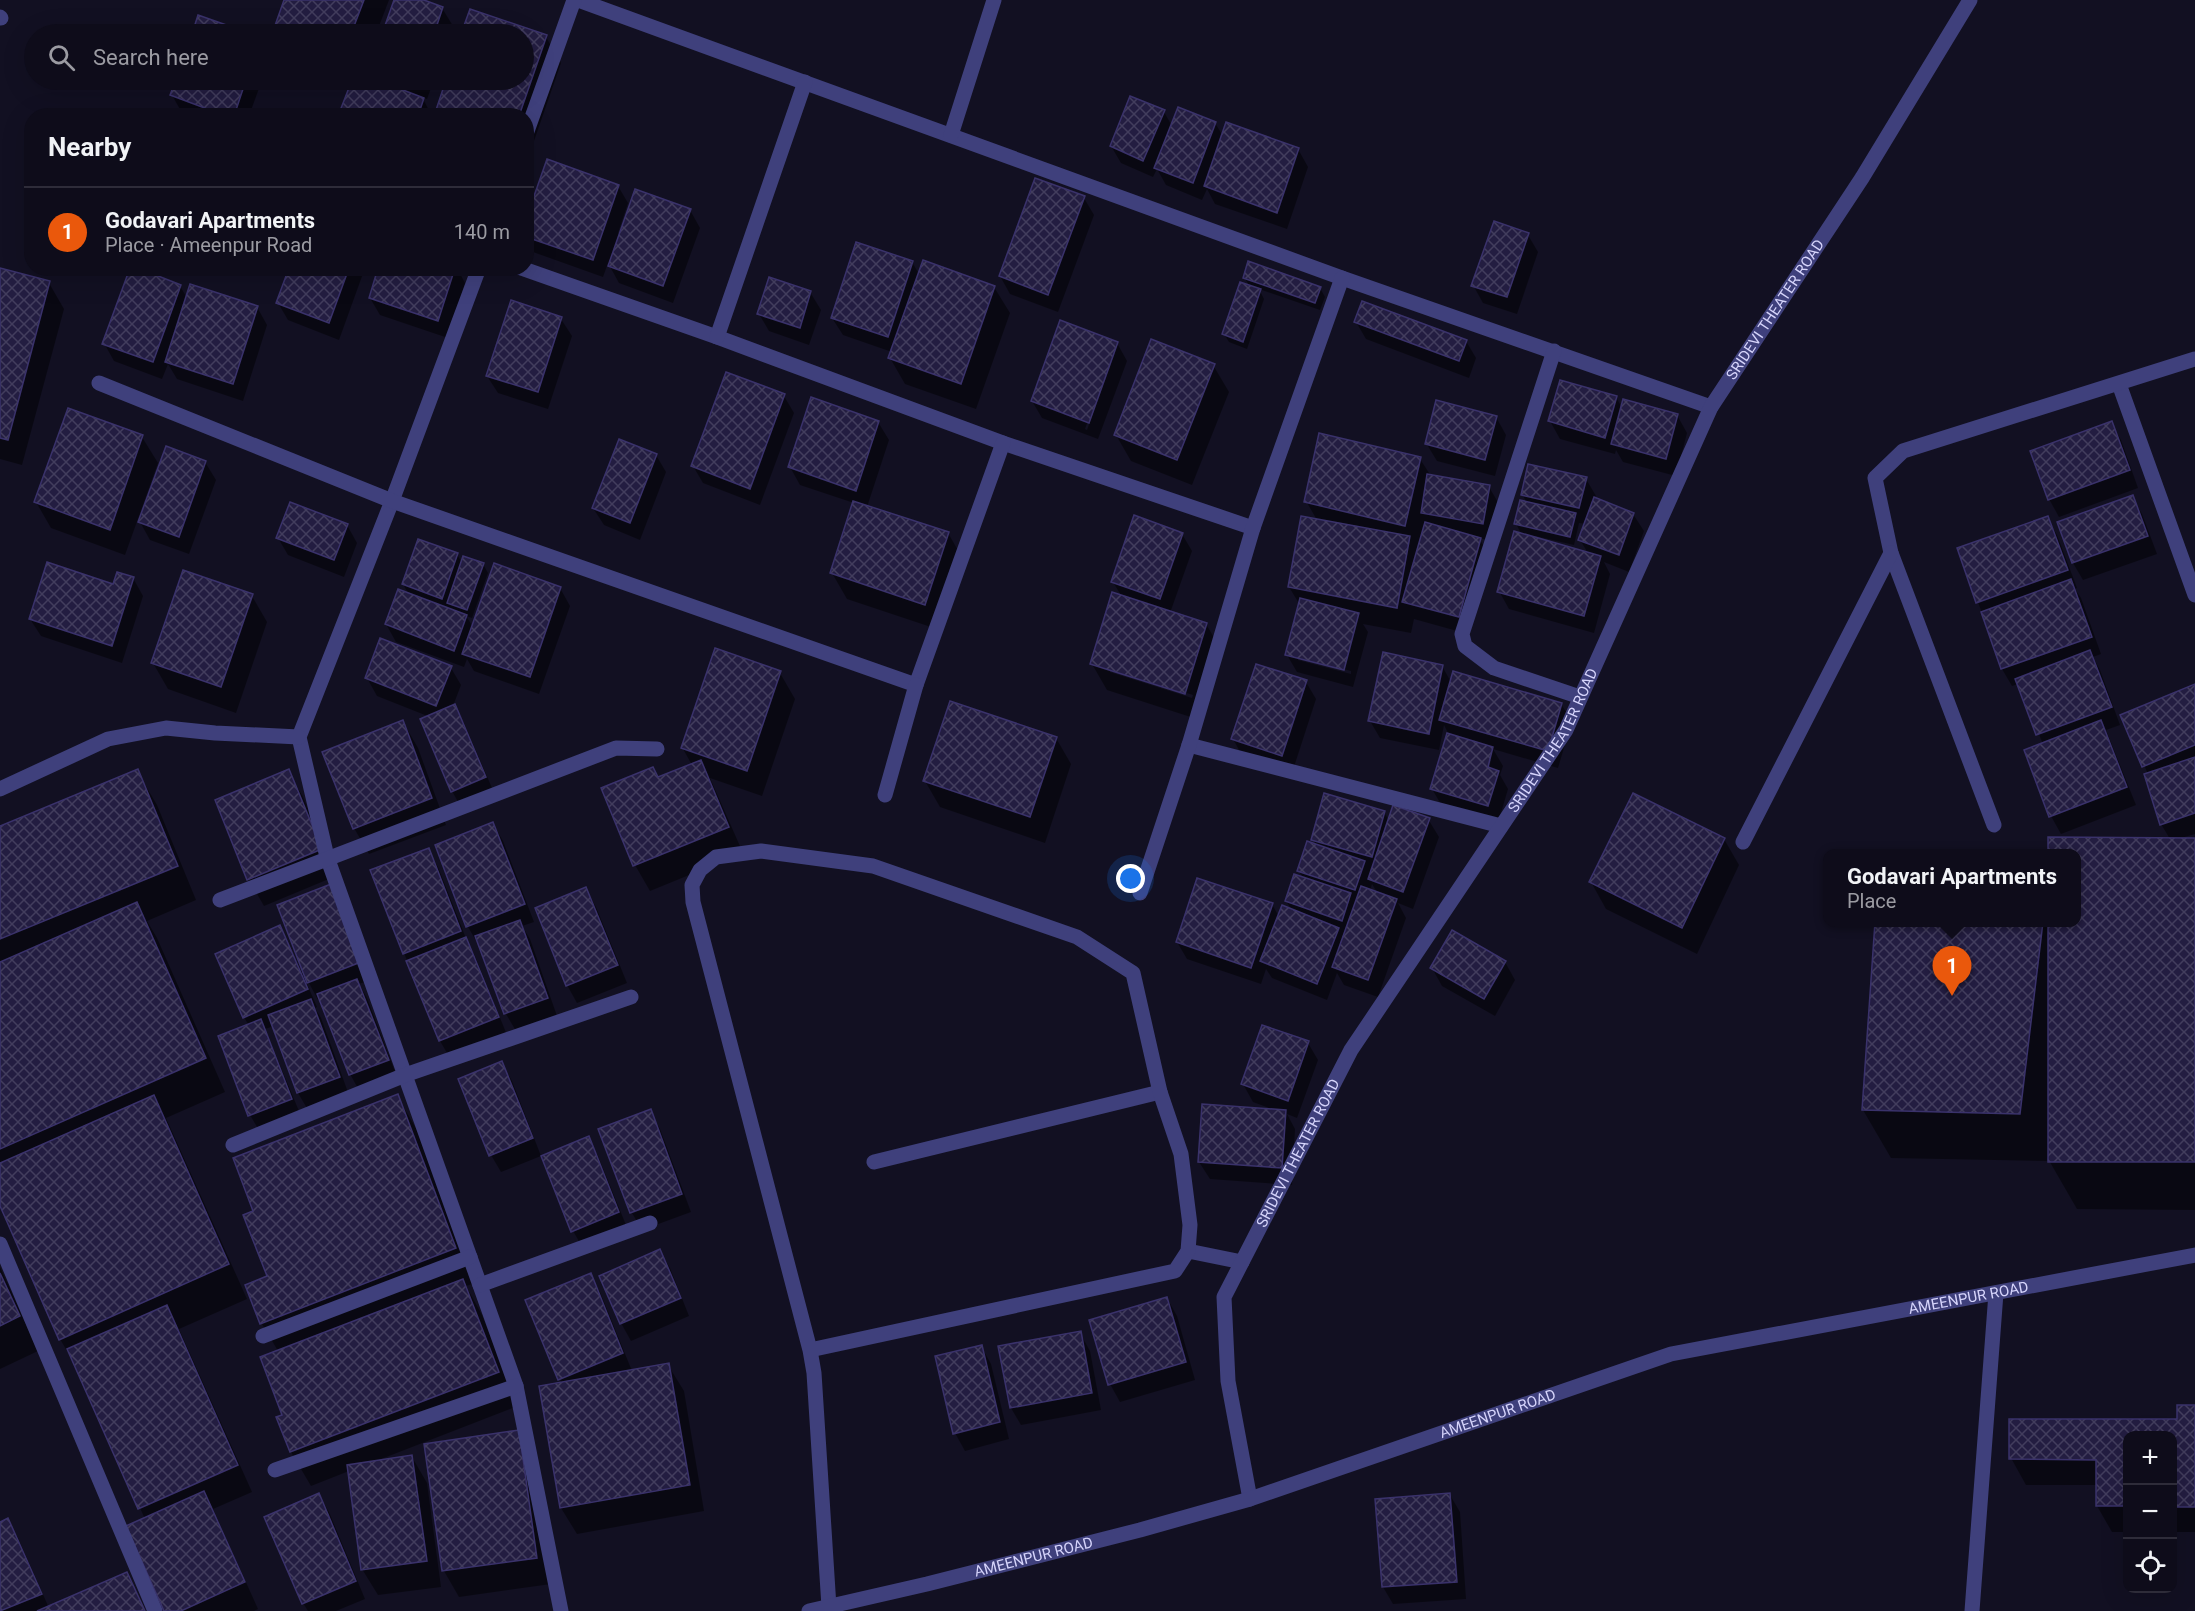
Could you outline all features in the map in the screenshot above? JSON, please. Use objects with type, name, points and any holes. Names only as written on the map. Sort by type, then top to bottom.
[{"type":"street","points":[[534,113],[576,0],[1342,278],[1711,407]]},
{"type":"street","points":[[951,135],[994,0]]},
{"type":"street","name":"SRIDEVI THEATER ROAD","points":[[1250,1499],[1227,1381],[1224,1297],[1351,1050],[1566,730],[1711,407],[1862,178],[1970,0]]},
{"type":"street","points":[[717,337],[805,82]]},
{"type":"street","points":[[534,273],[717,337],[1003,443],[1253,528]]},
{"type":"street","points":[[476,276],[393,501],[299,737],[327,857],[516,1386],[561,1611]]},
{"type":"street","points":[[1140,893],[1189,745],[1253,528],[1342,278]]},
{"type":"street","points":[[1554,351],[1462,634],[1465,646],[1494,668],[1580,698]]},
{"type":"street","points":[[1994,825],[1891,553],[1875,478],[1903,451],[2195,359]]},
{"type":"street","points":[[99,383],[393,501],[916,685]]},
{"type":"street","points":[[2119,384],[2195,595]]},
{"type":"street","points":[[885,795],[916,685],[1003,443]]},
{"type":"street","points":[[1743,842],[1891,553]]},
{"type":"street","points":[[0,789],[108,740],[166,729],[299,737]]},
{"type":"street","points":[[1189,745],[1501,826]]},
{"type":"street","points":[[220,900],[327,857],[616,748],[657,749]]},
{"type":"street","points":[[810,1350],[1175,1271],[1188,1251],[1190,1225],[1180,1154],[1160,1092],[1132,973],[1077,937],[873,866],[761,850],[716,857],[700,870],[692,885],[693,902],[810,1350],[814,1373],[829,1606]]},
{"type":"street","points":[[233,1145],[405,1075],[631,997]]},
{"type":"street","points":[[874,1162],[1160,1092]]},
{"type":"street","points":[[480,1285],[650,1223]]},
{"type":"street","points":[[0,1244],[155,1611]]},
{"type":"street","points":[[1188,1251],[1242,1262]]},
{"type":"street","name":"AMEENPUR ROAD","points":[[809,1611],[927,1584],[1140,1530],[1250,1499],[1671,1354],[2195,1255]]},
{"type":"street","points":[[263,1336],[470,1257]]},
{"type":"street","points":[[1972,1611],[1996,1293]]},
{"type":"street","points":[[275,1470],[516,1386]]},
{"type":"building","points":[[284,0],[364,0],[355,24],[276,24]]},
{"type":"building","points":[[394,0],[424,0],[443,7],[437,24],[386,24]]},
{"type":"building","points":[[470,9],[514,24],[465,24]]},
{"type":"building","points":[[198,15],[224,24],[195,24]]},
{"type":"building","points":[[534,31],[547,35],[534,73]]},
{"type":"building","points":[[172,90],[243,90],[237,108],[205,108],[170,95]]},
{"type":"building","points":[[348,90],[403,90],[424,98],[421,108],[341,108]]},
{"type":"building","points":[[443,90],[528,90],[522,108],[437,108]]},
{"type":"building","points":[[1130,96],[1165,110],[1143,161],[1110,146]]},
{"type":"building","points":[[1178,107],[1216,122],[1193,183],[1154,168]]},
{"type":"building","points":[[1226,122],[1299,148],[1277,213],[1204,186]]},
{"type":"building","points":[[547,159],[619,185],[593,260],[534,240],[534,196]]},
{"type":"building","points":[[1035,178],[1085,196],[1048,295],[999,276]]},
{"type":"building","points":[[635,189],[691,209],[663,286],[608,266]]},
{"type":"building","points":[[1494,221],[1529,233],[1507,297],[1471,286]]},
{"type":"building","points":[[856,242],[913,261],[888,337],[831,318]]},
{"type":"building","points":[[923,260],[995,286],[961,384],[888,358]]},
{"type":"building","points":[[1248,261],[1321,287],[1315,303],[1243,278]]},
{"type":"building","points":[[0,268],[50,281],[8,440],[0,438]]},
{"type":"building","points":[[127,276],[158,276],[181,285],[153,362],[102,344]]},
{"type":"building","points":[[286,276],[346,276],[329,323],[276,303]]},
{"type":"building","points":[[376,276],[452,276],[438,321],[369,298]]},
{"type":"building","points":[[769,277],[811,291],[800,328],[757,314]]},
{"type":"building","points":[[1240,282],[1261,289],[1243,342],[1222,334]]},
{"type":"building","points":[[190,284],[258,306],[233,384],[165,362]]},
{"type":"building","points":[[511,300],[562,317],[538,392],[486,376]]},
{"type":"building","points":[[1362,301],[1467,340],[1459,361],[1354,322]]},
{"type":"building","points":[[1060,320],[1118,342],[1089,423],[1031,401]]},
{"type":"building","points":[[1151,339],[1215,364],[1177,460],[1114,435]]},
{"type":"building","points":[[726,372],[785,394],[750,489],[691,466]]},
{"type":"building","points":[[1560,380],[1617,396],[1605,438],[1548,421]]},
{"type":"building","points":[[811,397],[879,421],[856,491],[788,467]]},
{"type":"building","points":[[1623,399],[1678,414],[1666,459],[1611,444]]},
{"type":"building","points":[[1436,400],[1497,416],[1485,460],[1425,444]]},
{"type":"building","points":[[68,408],[143,435],[110,530],[34,502]]},
{"type":"building","points":[[2112,421],[2130,470],[2048,500],[2030,451]]},
{"type":"building","points":[[1319,433],[1421,457],[1405,526],[1304,502]]},
{"type":"building","points":[[619,439],[657,454],[630,523],[592,508]]},
{"type":"building","points":[[166,446],[206,461],[179,537],[138,522]]},
{"type":"building","points":[[1528,464],[1587,477],[1579,508],[1521,495]]},
{"type":"building","points":[[1427,474],[1490,485],[1483,524],[1421,513]]},
{"type":"building","points":[[2133,495],[2148,536],[2072,563],[2057,522]]},
{"type":"building","points":[[1594,497],[1634,513],[1619,555],[1578,540]]},
{"type":"building","points":[[1520,500],[1576,513],[1570,537],[1514,524]]},
{"type":"building","points":[[853,501],[949,532],[925,605],[830,573]]},
{"type":"building","points":[[290,502],[348,524],[334,560],[276,538]]},
{"type":"building","points":[[1134,515],[1183,533],[1160,599],[1111,582]]},
{"type":"building","points":[[1301,516],[1410,536],[1397,608],[1288,587]]},
{"type":"building","points":[[2048,516],[2068,570],[1976,603],[1957,548]]},
{"type":"building","points":[[1425,522],[1481,538],[1459,617],[1402,602]]},
{"type":"building","points":[[1514,531],[1601,556],[1584,616],[1497,592]]},
{"type":"building","points":[[418,539],[458,553],[442,599],[402,584]]},
{"type":"building","points":[[463,556],[484,563],[467,610],[447,603]]},
{"type":"building","points":[[47,562],[113,584],[117,572],[134,577],[112,646],[29,619]]},
{"type":"building","points":[[494,563],[561,587],[530,677],[462,654]]},
{"type":"building","points":[[183,570],[253,594],[221,687],[151,663]]},
{"type":"building","points":[[2071,579],[2092,637],[2001,669],[1981,612]]},
{"type":"building","points":[[398,589],[467,615],[454,651],[385,624]]},
{"type":"building","points":[[1112,592],[1207,623],[1185,694],[1090,664]]},
{"type":"building","points":[[1300,598],[1359,613],[1344,670],[1285,655]]},
{"type":"building","points":[[380,638],[452,666],[436,706],[365,678]]},
{"type":"building","points":[[715,648],[781,671],[747,771],[681,748]]},
{"type":"building","points":[[2090,650],[2112,707],[2036,735],[2015,679]]},
{"type":"building","points":[[1383,652],[1443,665],[1429,734],[1368,721]]},
{"type":"building","points":[[1256,664],[1307,680],[1282,756],[1231,739]]},
{"type":"building","points":[[1453,671],[1562,703],[1548,751],[1439,720]]},
{"type":"building","points":[[2195,684],[2195,745],[2142,767],[2120,715]]},
{"type":"building","points":[[950,701],[1057,737],[1030,817],[923,781]]},
{"type":"building","points":[[455,704],[486,777],[451,792],[420,719]]},
{"type":"building","points":[[403,720],[432,798],[353,829],[322,752]]},
{"type":"building","points":[[2101,720],[2127,787],[2049,817],[2024,750]]},
{"type":"building","points":[[1447,733],[1493,747],[1488,767],[1499,771],[1488,806],[1430,789]]},
{"type":"building","points":[[2195,757],[2195,813],[2160,825],[2144,774]]},
{"type":"building","points":[[701,760],[729,827],[633,866],[601,788],[653,767],[658,777]]},
{"type":"building","points":[[138,769],[178,866],[0,939],[0,826]]},
{"type":"building","points":[[289,769],[322,849],[247,880],[215,800]]},
{"type":"building","points":[[1324,793],[1385,811],[1372,857],[1311,840]]},
{"type":"building","points":[[1633,793],[1725,838],[1682,928],[1589,882]]},
{"type":"building","points":[[1393,805],[1430,818],[1403,892],[1368,879]]},
{"type":"building","points":[[493,822],[525,904],[466,927],[435,845]]},
{"type":"building","points":[[2048,837],[2195,838],[2195,1162],[2048,1162],[2048,927],[2081,927],[2081,849],[2048,849]]},
{"type":"building","points":[[1307,841],[1365,861],[1355,890],[1297,871]]},
{"type":"building","points":[[429,848],[461,931],[403,954],[370,870]]},
{"type":"building","points":[[1294,874],[1351,893],[1342,921],[1285,901]]},
{"type":"building","points":[[1197,878],[1273,903],[1251,968],[1176,942]]},
{"type":"building","points":[[331,884],[361,962],[307,983],[277,905]]},
{"type":"building","points":[[1361,886],[1397,899],[1368,980],[1332,967]]},
{"type":"building","points":[[586,887],[618,965],[566,986],[535,908]]},
{"type":"building","points":[[137,902],[206,1058],[0,1149],[0,962]]},
{"type":"building","points":[[1282,905],[1339,928],[1317,984],[1260,961]]},
{"type":"building","points":[[520,920],[548,998],[504,1014],[475,936]]},
{"type":"building","points":[[280,925],[308,989],[243,1018],[215,954]]},
{"type":"building","points":[[1875,927],[2042,927],[2020,1114],[1862,1110]]},
{"type":"building","points":[[1452,930],[1506,961],[1484,999],[1430,968]]},
{"type":"building","points":[[466,937],[499,1017],[439,1041],[406,961]]},
{"type":"building","points":[[357,979],[389,1060],[349,1075],[317,994]]},
{"type":"building","points":[[311,999],[340,1077],[297,1093],[268,1015]]},
{"type":"building","points":[[261,1019],[292,1099],[248,1116],[218,1036]]},
{"type":"building","points":[[1262,1025],[1309,1041],[1288,1101],[1241,1084]]},
{"type":"building","points":[[502,1061],[533,1138],[489,1156],[458,1079]]},
{"type":"building","points":[[398,1094],[456,1248],[260,1324],[245,1285],[267,1276],[243,1215],[253,1211],[233,1158]]},
{"type":"building","points":[[154,1095],[229,1264],[59,1340],[0,1206],[0,1163]]},
{"type":"building","points":[[1202,1104],[1286,1110],[1282,1168],[1198,1162]]},
{"type":"building","points":[[651,1109],[682,1194],[630,1213],[598,1129]]},
{"type":"building","points":[[589,1136],[619,1212],[571,1232],[541,1156]]},
{"type":"building","points":[[660,1249],[681,1298],[620,1324],[599,1276]]},
{"type":"building","points":[[0,1273],[20,1316],[0,1326]]},
{"type":"building","points":[[591,1273],[623,1353],[558,1380],[525,1300]]},
{"type":"building","points":[[463,1279],[499,1372],[290,1452],[276,1417],[282,1415],[260,1357]]},
{"type":"building","points":[[1167,1297],[1186,1362],[1108,1385],[1089,1320]]},
{"type":"building","points":[[167,1305],[238,1465],[138,1509],[67,1349]]},
{"type":"building","points":[[1081,1331],[1092,1393],[1010,1408],[998,1346]]},
{"type":"building","points":[[982,1345],[1000,1422],[953,1434],[935,1356]]},
{"type":"building","points":[[669,1363],[690,1485],[560,1508],[539,1386]]},
{"type":"building","points":[[2177,1405],[2195,1405],[2195,1507],[2177,1507],[2177,1431],[2123,1431],[2123,1506],[2096,1506],[2096,1460],[2009,1459],[2009,1419],[2177,1419]]},
{"type":"building","points":[[519,1430],[537,1558],[442,1571],[424,1444]]},
{"type":"building","points":[[412,1455],[427,1561],[361,1570],[347,1465]]},
{"type":"building","points":[[204,1491],[245,1582],[181,1611],[164,1611],[126,1526]]},
{"type":"building","points":[[319,1493],[356,1581],[302,1604],[264,1517]]},
{"type":"building","points":[[1450,1493],[1457,1582],[1382,1587],[1375,1499]]},
{"type":"building","points":[[8,1518],[42,1594],[0,1611],[0,1522]]},
{"type":"building","points":[[127,1572],[145,1611],[37,1611]]},
{"type":"place","name":"Godavari Apartments","points":[[1952,996]]}]
